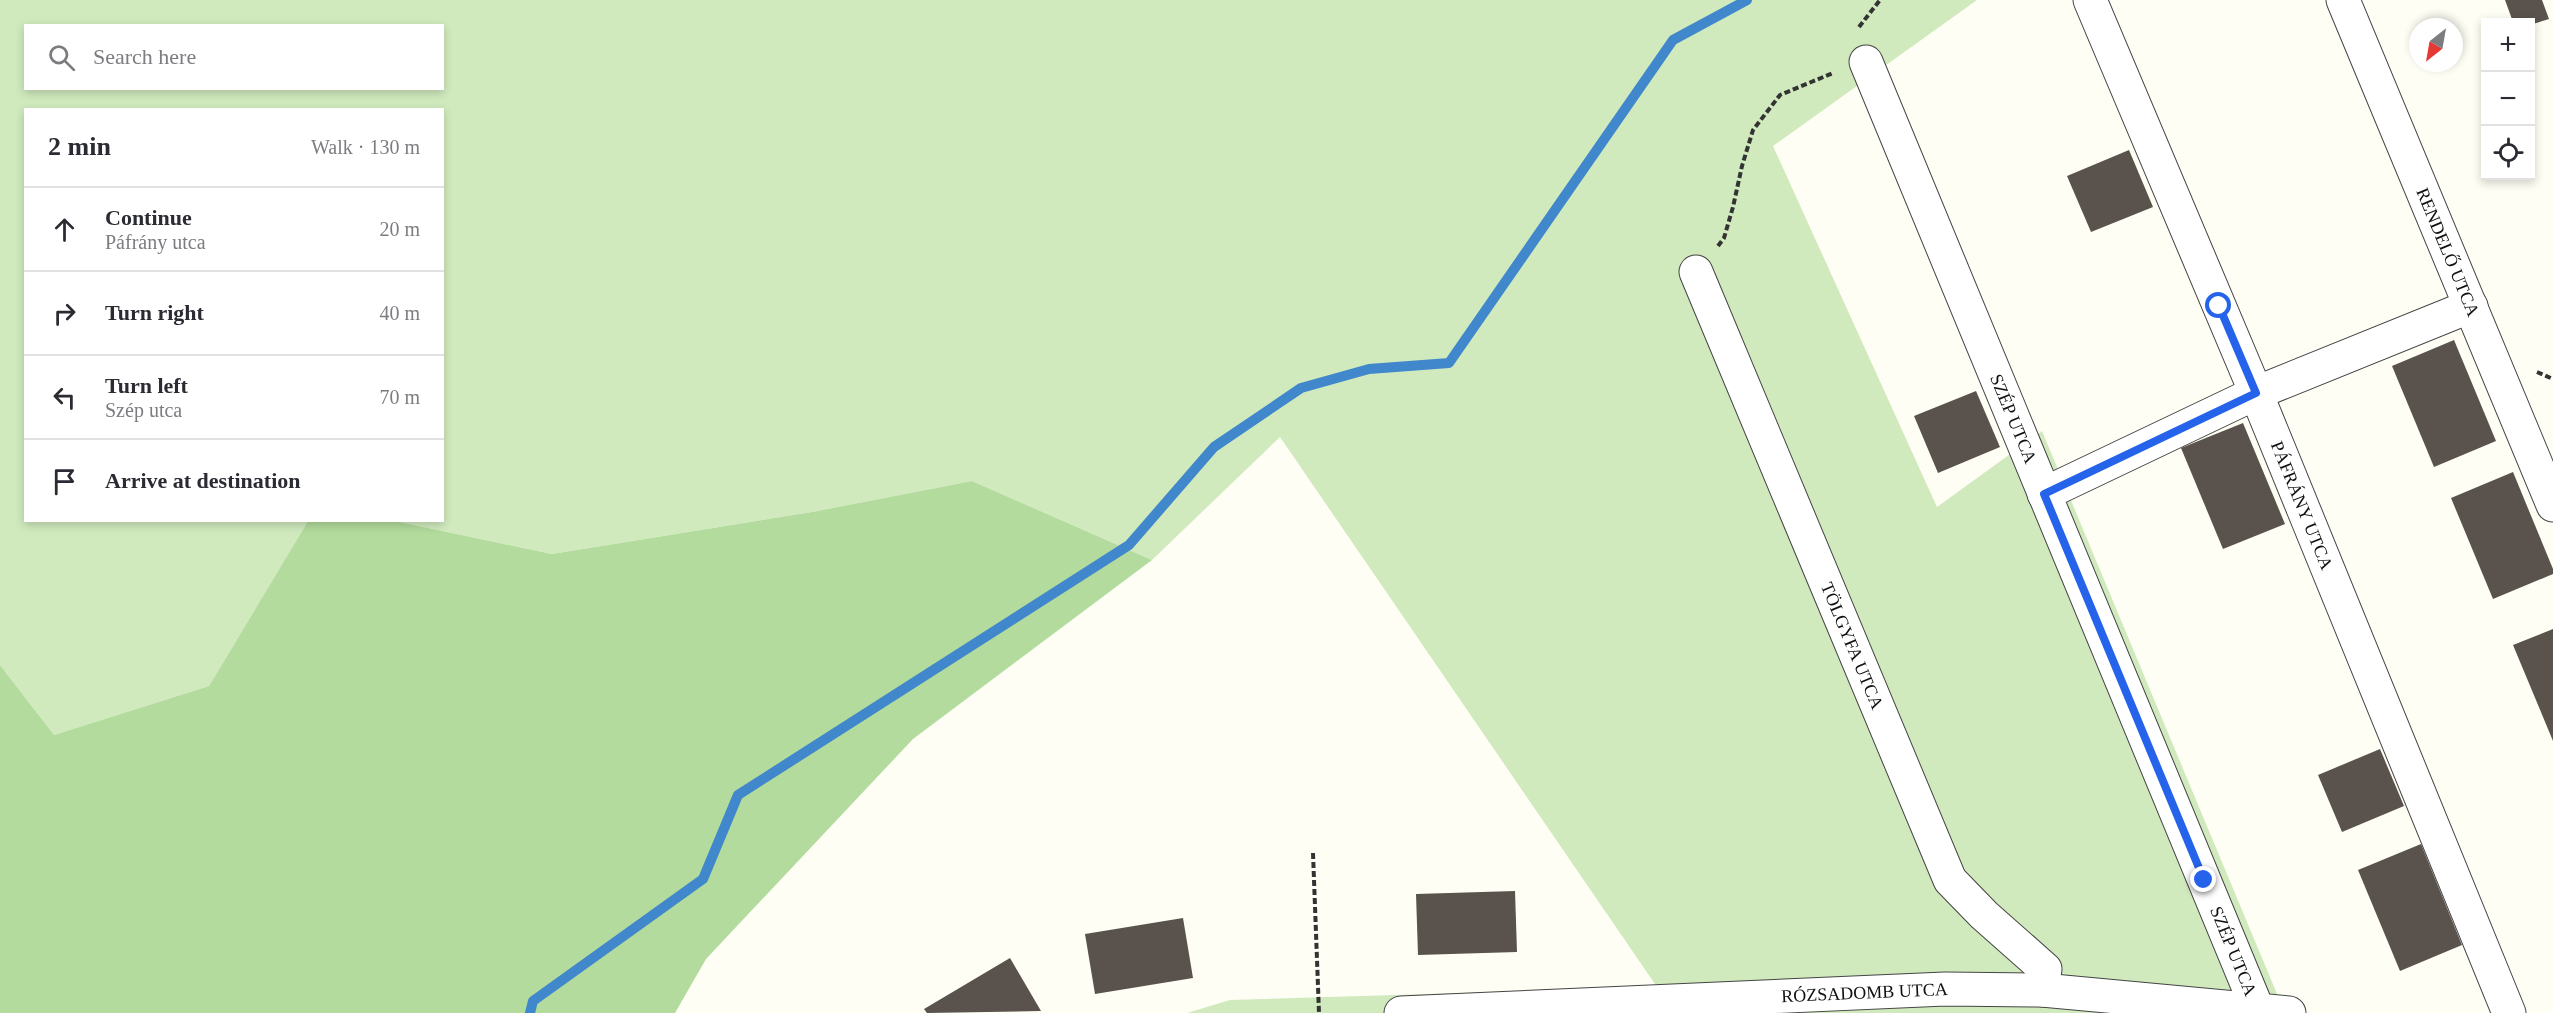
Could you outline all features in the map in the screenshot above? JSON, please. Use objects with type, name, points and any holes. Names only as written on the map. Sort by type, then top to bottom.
[{"type":"street","name":"PÁFRÁNY UTCA","points":[[2090,0],[2256,393],[2509,1013]]},
{"type":"street","name":"RENDELŐ UTCA","points":[[2343,0],[2553,505]]},
{"type":"street","name":"SZÉP UTCA","points":[[1866,62],[2257,1008]]},
{"type":"street","name":"TÖLGYFA UTCA","points":[[1696,272],[1950,880],[1984,915],[2046,969],[2042,990]]},
{"type":"street","points":[[2044,494],[2256,393],[2471,306]]},
{"type":"street","name":"RÓZSADOMB UTCA","points":[[1401,1013],[1945,989],[2042,990],[2257,1008],[2289,1013]]},
{"type":"path","points":[[1696,272],[1724,238],[1753,130],[1780,95],[1818,77],[1866,62]]},
{"type":"path","points":[[1313,854],[1319,1013]]},
{"type":"green space","points":[[0,0],[1977,0],[1773,146],[1937,507],[2042,431],[2285,1013],[1187,1013],[1230,1000],[1657,987],[1280,437],[1152,560],[972,481],[812,512],[552,554],[400,522],[444,522],[444,108],[24,108],[24,522],[307,522],[209,686],[54,735],[0,665]]},
{"type":"green space","points":[[972,481],[1152,560],[913,739],[706,959],[675,1013],[0,1013],[0,665],[54,735],[209,686],[307,522],[400,522],[552,554],[812,512]]},
{"type":"building","points":[[2505,0],[2542,0],[2549,19],[2535,23],[2535,18],[2512,18]]},
{"type":"building","points":[[2129,150],[2153,207],[2091,232],[2067,176]]},
{"type":"building","points":[[2454,340],[2496,441],[2434,467],[2392,366]]},
{"type":"building","points":[[1976,391],[2000,447],[1938,473],[1914,416]]},
{"type":"building","points":[[2243,423],[2285,524],[2223,549],[2181,448]]},
{"type":"building","points":[[2513,472],[2553,569],[2553,574],[2493,599],[2451,498]]},
{"type":"building","points":[[2553,629],[2553,741],[2513,645]]},
{"type":"building","points":[[2380,749],[2404,806],[2342,832],[2318,775]]},
{"type":"building","points":[[2421,844],[2462,945],[2400,971],[2358,870]]},
{"type":"building","points":[[1515,891],[1517,952],[1418,955],[1416,894]]},
{"type":"building","points":[[1183,918],[1193,978],[1095,994],[1085,934]]},
{"type":"building","points":[[1010,958],[1041,1011],[927,1013],[924,1009]]},
{"type":"waterway","points":[[530,1013],[533,1001],[703,879],[738,795],[1129,545],[1214,447],[1301,388],[1369,369],[1449,363],[1673,40],[1747,0]]},
{"type":"route","points":[[2204,880],[2044,494],[2256,393],[2219,306]]}]
